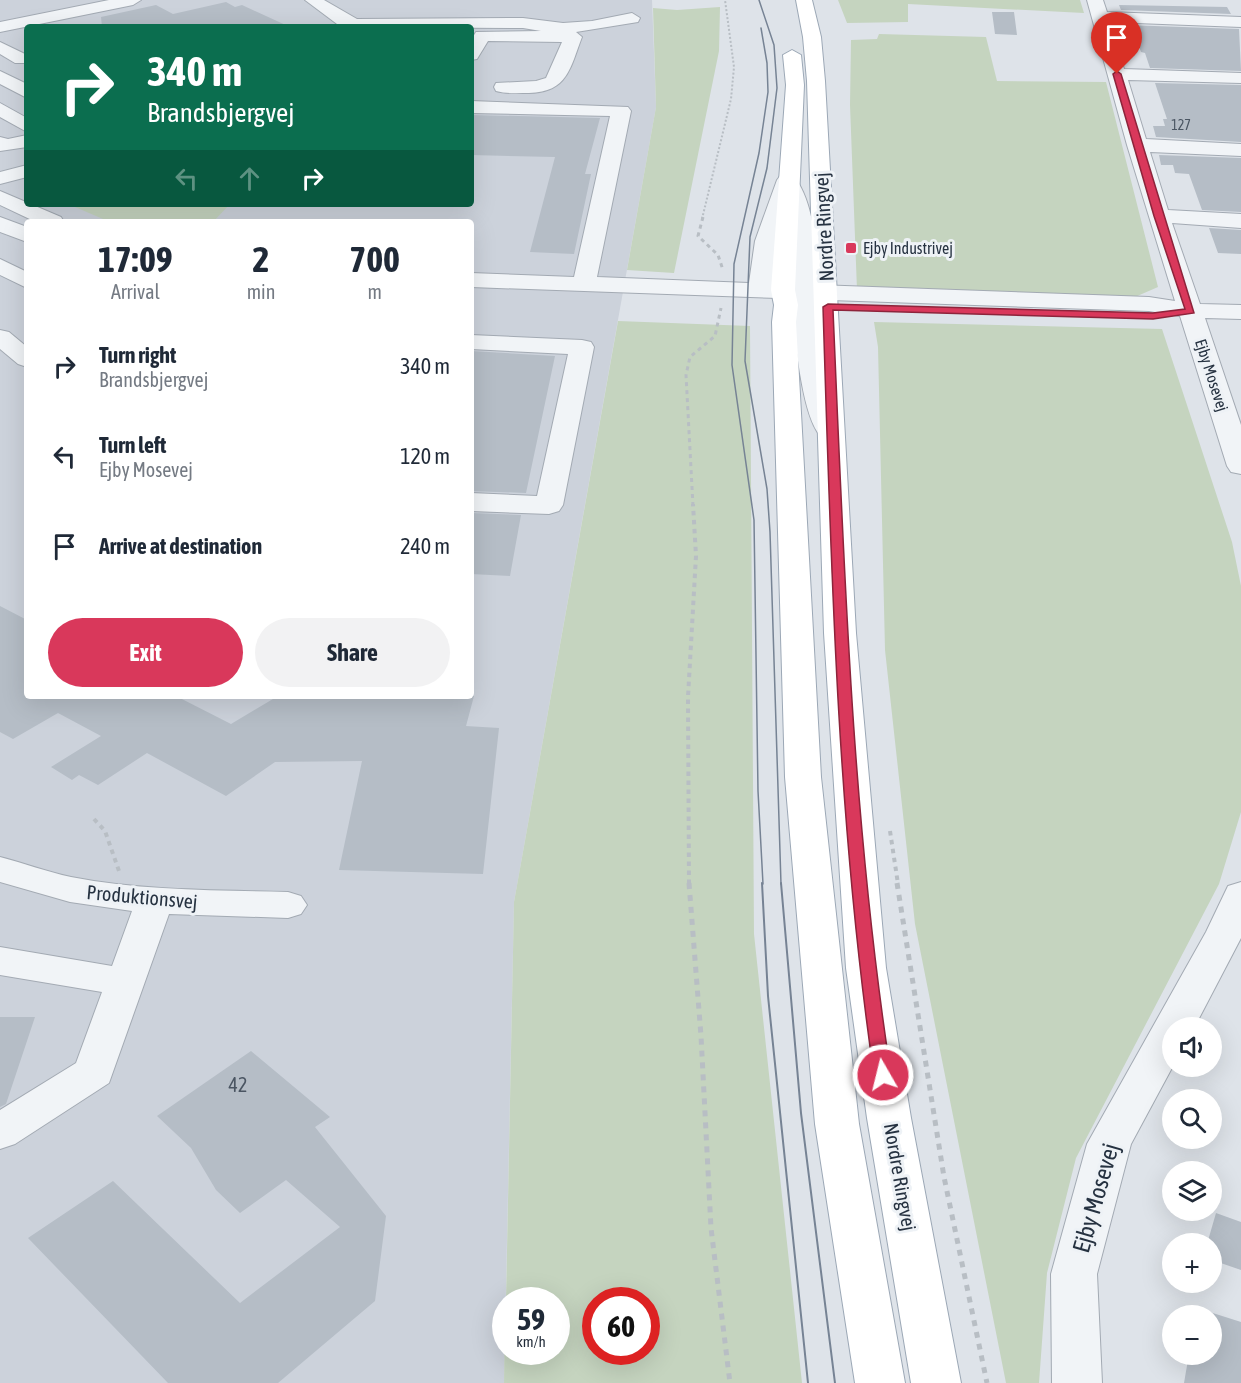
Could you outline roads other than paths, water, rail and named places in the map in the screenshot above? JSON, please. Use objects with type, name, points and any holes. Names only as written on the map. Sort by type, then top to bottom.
[{"type":"main road","name":"Nordre Ringvej","points":[[804,0],[812,37],[816,81],[799,297],[833,447],[840,633],[866,968],[889,1118],[936,1383]]},
{"type":"main road","name":"Nordre Ringvej","points":[[787,180],[795,85],[791,37]]},
{"type":"main road","name":"Nordre Ringvej","points":[[799,297],[784,322],[803,777],[837,1124],[880,1383]]},
{"type":"street","points":[[0,27],[133,0]]},
{"type":"street","points":[[313,0],[343,20],[356,24],[523,23],[534,26],[577,26],[613,23],[632,18]]},
{"type":"street","name":"Ejby Mosevej","points":[[1241,22],[1098,8],[1159,216],[1191,311],[1233,412],[1241,466]]},
{"type":"street","points":[[474,50],[482,36],[573,37],[558,77],[545,88],[482,86]]},
{"type":"street","points":[[0,45],[24,38]]},
{"type":"street","points":[[0,45],[21,59]]},
{"type":"street","points":[[1117,74],[1241,78]]},
{"type":"street","points":[[0,76],[24,90]]},
{"type":"street","points":[[474,106],[621,111],[584,284]]},
{"type":"street","points":[[0,109],[24,124]]},
{"type":"street","points":[[0,143],[4,146],[24,142]]},
{"type":"street","points":[[1137,146],[1241,150]]},
{"type":"street","points":[[0,178],[24,172]]},
{"type":"street","points":[[787,180],[800,209],[805,240],[799,297]]},
{"type":"street","points":[[787,180],[766,241],[799,297]]},
{"type":"street","points":[[0,197],[47,219]]},
{"type":"street","points":[[1159,216],[1241,221]]},
{"type":"street","points":[[0,224],[24,235]]},
{"type":"street","points":[[0,266],[24,279]]},
{"type":"street","points":[[474,280],[584,284],[722,295]]},
{"type":"street","points":[[474,295],[799,297],[1153,316],[1191,311],[1241,312]]},
{"type":"street","points":[[0,337],[24,357]]},
{"type":"street","points":[[474,342],[582,347],[549,505],[474,502]]},
{"type":"street","points":[[0,368],[24,360]]},
{"type":"street","name":"Produktionsvej","points":[[0,869],[73,890],[136,899],[288,904]]},
{"type":"street","name":"Ejby Mosevej","points":[[1179,1017],[1225,932],[1241,895]]},
{"type":"street","points":[[0,1132],[94,1072],[124,982],[136,899]]},
{"type":"street","points":[[0,961],[124,982]]},
{"type":"street","name":"Ejby Mosevej","points":[[1077,1383],[1074,1274],[1109,1144],[1162,1048]]},
{"type":"tram line","points":[[759,0],[774,45],[777,88],[767,168],[750,237],[745,361],[767,489],[770,532],[781,884]]},
{"type":"tram line","points":[[761,28],[767,63],[768,92],[759,153],[734,264],[732,365],[754,520],[758,791],[763,884]]},
{"type":"tram line","points":[[762,883],[768,996],[808,1383]]},
{"type":"tram line","points":[[781,883],[801,1113],[835,1383]]},
{"type":"place","name":"Ejby Industrivej","points":[[851,248]]}]
